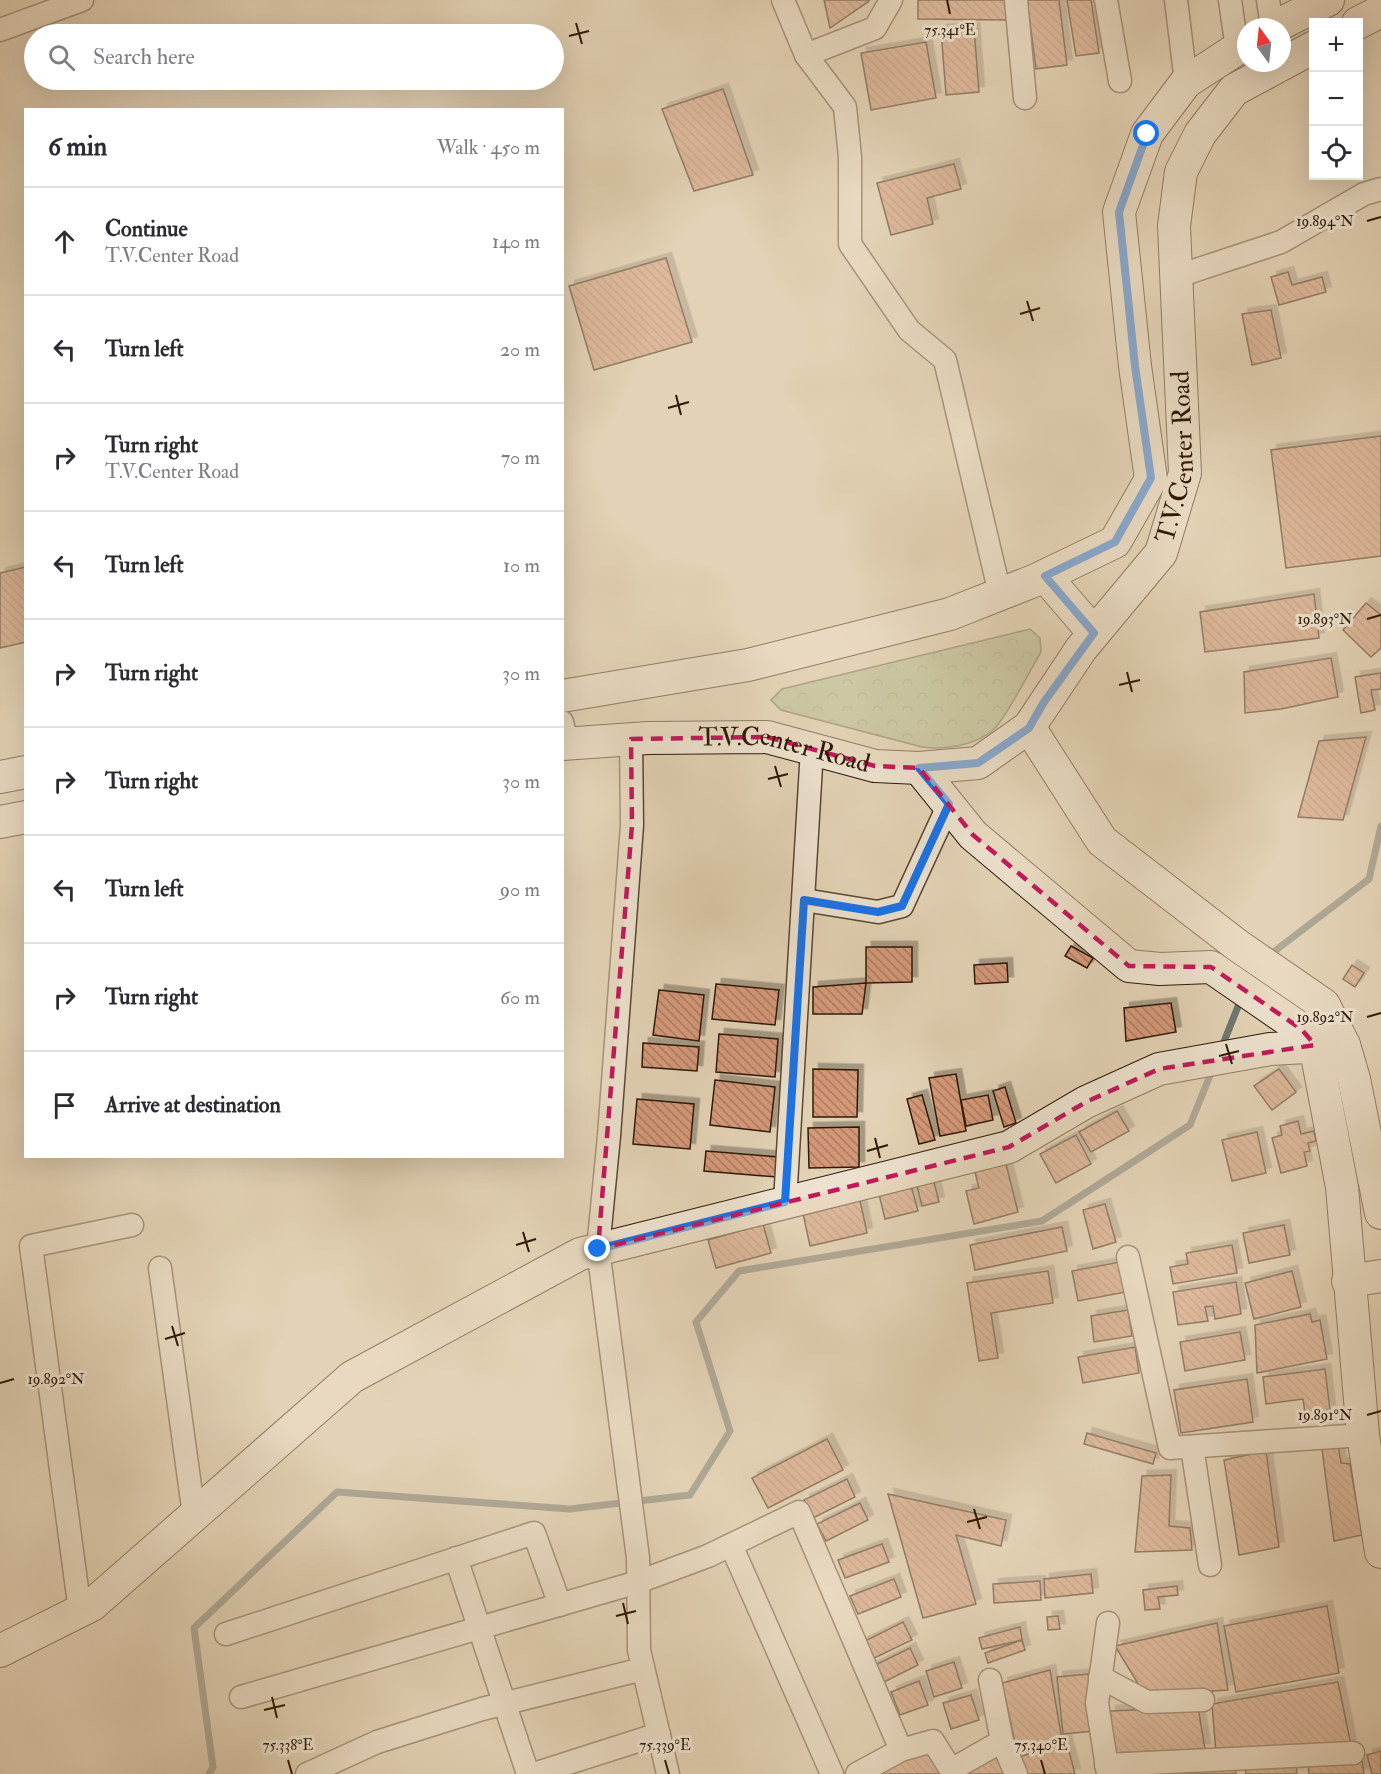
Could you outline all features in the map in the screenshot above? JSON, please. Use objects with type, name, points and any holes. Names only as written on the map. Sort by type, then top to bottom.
[{"type":"street","points":[[0,30],[82,0]]},
{"type":"street","points":[[783,0],[806,55],[845,107],[850,157],[850,244],[909,330],[945,360],[1000,594]]},
{"type":"street","points":[[806,55],[875,28],[891,0]]},
{"type":"street","points":[[1016,0],[1025,98]]},
{"type":"street","points":[[1106,0],[1120,81]]},
{"type":"street","points":[[1176,0],[1186,82]]},
{"type":"street","points":[[1230,0],[1237,29]]},
{"type":"street","points":[[1268,0],[1271,18]]},
{"type":"street","points":[[1291,18],[1328,0]]},
{"type":"street","points":[[1363,21],[1381,11]]},
{"type":"street","name":"T.V.Center Road","points":[[564,696],[748,665],[950,614],[1045,576],[1115,542],[1151,478],[1135,366],[1119,212],[1147,134],[1186,82],[1237,49]]},
{"type":"street","name":"T.V.Center Road","points":[[1291,57],[1309,49]]},
{"type":"street","name":"T.V.Center Road","points":[[564,736],[631,739],[767,737],[875,766],[919,768],[978,763],[1029,728],[1044,702],[1094,633],[1161,554],[1185,472],[1174,226],[1181,172],[1200,134],[1234,90],[1262,72]]},
{"type":"street","points":[[1175,278],[1281,242],[1364,194],[1381,189]]},
{"type":"street","points":[[1045,576],[1094,633]]},
{"type":"street","points":[[1029,728],[1102,841],[1237,945],[1324,1005],[1320,1040],[1342,1187],[1348,1281],[1363,1434],[1381,1552]]},
{"type":"street","points":[[631,739],[632,825],[609,1136],[598,1249],[638,1558],[639,1650],[668,1774]]},
{"type":"street","points":[[785,1202],[813,749]]},
{"type":"street","points":[[919,768],[972,835],[1128,966],[1160,969],[1211,967],[1320,1040],[1381,1213]]},
{"type":"street","points":[[0,777],[24,772]]},
{"type":"street","points":[[804,900],[878,912],[902,906],[949,804]]},
{"type":"street","points":[[0,822],[24,817]]},
{"type":"street","points":[[0,1651],[92,1605],[352,1377],[580,1254],[1010,1147],[1086,1101],[1159,1069],[1180,1063],[1320,1040]]},
{"type":"street","points":[[80,1611],[31,1246],[132,1225]]},
{"type":"street","points":[[1128,1257],[1170,1448],[1363,1434]]},
{"type":"street","points":[[160,1268],[194,1515]]},
{"type":"street","points":[[1348,1281],[1381,1276]]},
{"type":"street","points":[[1192,1447],[1210,1565]]},
{"type":"street","points":[[241,1698],[638,1582],[731,1545],[799,1512],[901,1750]]},
{"type":"street","points":[[225,1634],[534,1533],[561,1605]]},
{"type":"street","points":[[731,1545],[832,1774]]},
{"type":"street","points":[[456,1558],[528,1774]]},
{"type":"street","points":[[1108,1623],[1097,1702],[1107,1770],[1353,1753]]},
{"type":"street","points":[[307,1774],[377,1742],[505,1704],[643,1669]]},
{"type":"street","points":[[1100,1677],[1147,1702],[1203,1700]]},
{"type":"street","points":[[990,1680],[1002,1741],[1016,1774]]},
{"type":"street","points":[[534,1774],[658,1734]]},
{"type":"street","points":[[857,1774],[901,1750],[933,1741],[952,1772],[1002,1741]]},
{"type":"highlighted area","points":[[767,737],[875,766],[919,768],[973,835],[1129,966],[1211,967],[1301,1029],[1315,1045],[1159,1069],[1086,1102],[1009,1147],[598,1249],[632,825],[631,739]]},
{"type":"green space","points":[[1030,629],[1040,638],[1041,652],[1012,704],[994,729],[960,746],[922,747],[781,710],[771,700],[782,689]]},
{"type":"building","points":[[824,0],[869,0],[869,1],[830,28]]},
{"type":"building","points":[[918,0],[1007,0],[1007,20],[918,19]]},
{"type":"building","points":[[1027,0],[1059,0],[1067,65],[1036,69]]},
{"type":"building","points":[[1067,0],[1091,0],[1099,53],[1076,56]]},
{"type":"building","points":[[974,28],[979,92],[946,95],[941,30]]},
{"type":"building","points":[[926,42],[936,98],[871,110],[861,53]]},
{"type":"building","points":[[723,89],[753,175],[694,191],[662,109]]},
{"type":"building","points":[[954,164],[961,189],[927,198],[933,224],[891,235],[877,183]]},
{"type":"building","points":[[666,258],[692,342],[594,370],[569,286]]},
{"type":"building","points":[[1288,272],[1292,285],[1322,277],[1326,292],[1279,305],[1271,277]]},
{"type":"building","points":[[1271,310],[1281,358],[1252,365],[1242,314]]},
{"type":"building","points":[[1381,436],[1381,556],[1286,568],[1271,450]]},
{"type":"building","points":[[24,567],[24,642],[0,648],[0,573]]},
{"type":"building","points":[[1314,594],[1319,638],[1205,652],[1200,612]]},
{"type":"building","points":[[1366,603],[1381,615],[1381,648],[1371,657],[1343,630]]},
{"type":"building","points":[[1331,658],[1338,697],[1281,709],[1245,713],[1244,672]]},
{"type":"building","points":[[1381,673],[1381,689],[1371,690],[1375,710],[1361,713],[1355,677]]},
{"type":"building","points":[[1366,737],[1343,820],[1298,817],[1319,741]]},
{"type":"building","points":[[1071,946],[1093,958],[1087,968],[1065,956]]},
{"type":"building","points":[[866,947],[912,947],[912,982],[866,983]]},
{"type":"building","points":[[1007,963],[1008,982],[975,984],[974,965]]},
{"type":"building","points":[[1352,965],[1364,973],[1355,987],[1343,979]]},
{"type":"building","points":[[866,983],[862,1014],[813,1014],[813,987]]},
{"type":"building","points":[[716,984],[779,990],[775,1025],[712,1019]]},
{"type":"building","points":[[659,990],[704,995],[699,1041],[653,1035]]},
{"type":"building","points":[[1171,1003],[1176,1032],[1126,1041],[1124,1008]]},
{"type":"building","points":[[719,1034],[778,1039],[775,1077],[716,1072]]},
{"type":"building","points":[[643,1043],[699,1047],[697,1071],[642,1067]]},
{"type":"building","points":[[813,1069],[858,1070],[857,1117],[813,1117]]},
{"type":"building","points":[[1279,1069],[1296,1092],[1272,1110],[1254,1086]]},
{"type":"building","points":[[956,1074],[966,1131],[940,1136],[929,1078]]},
{"type":"building","points":[[715,1080],[775,1087],[770,1132],[710,1125]]},
{"type":"building","points":[[1005,1087],[1016,1123],[1004,1127],[993,1091]]},
{"type":"building","points":[[922,1095],[935,1140],[919,1144],[907,1099]]},
{"type":"building","points":[[988,1095],[993,1120],[966,1126],[961,1100]]},
{"type":"building","points":[[637,1099],[694,1104],[690,1149],[633,1144]]},
{"type":"building","points":[[1117,1111],[1129,1131],[1091,1152],[1079,1132]]},
{"type":"building","points":[[1298,1121],[1301,1134],[1314,1131],[1316,1141],[1308,1143],[1310,1151],[1304,1152],[1307,1166],[1281,1173],[1272,1138],[1282,1135],[1280,1126]]},
{"type":"building","points":[[859,1127],[859,1167],[809,1168],[808,1128]]},
{"type":"building","points":[[1257,1132],[1266,1173],[1232,1181],[1222,1140]]},
{"type":"building","points":[[1076,1135],[1091,1164],[1056,1183],[1040,1154]]},
{"type":"building","points":[[706,1151],[778,1157],[777,1177],[704,1171]]},
{"type":"building","points":[[1005,1160],[1018,1212],[974,1224],[966,1191],[979,1188],[974,1168]]},
{"type":"building","points":[[933,1178],[939,1202],[922,1206],[916,1182]]},
{"type":"building","points":[[910,1182],[918,1211],[885,1219],[878,1190]]},
{"type":"building","points":[[858,1191],[867,1233],[810,1246],[801,1204]]},
{"type":"building","points":[[1105,1204],[1116,1242],[1093,1249],[1083,1210]]},
{"type":"building","points":[[763,1224],[771,1253],[716,1268],[708,1240]]},
{"type":"building","points":[[1284,1225],[1290,1255],[1249,1263],[1243,1233]]},
{"type":"building","points":[[1062,1227],[1067,1251],[975,1270],[970,1245]]},
{"type":"building","points":[[1232,1245],[1237,1273],[1173,1284],[1170,1267],[1188,1264],[1186,1253]]},
{"type":"building","points":[[1120,1262],[1126,1292],[1078,1301],[1072,1271]]},
{"type":"building","points":[[1048,1271],[1053,1303],[991,1313],[998,1358],[979,1361],[967,1283]]},
{"type":"building","points":[[1292,1271],[1301,1307],[1254,1319],[1245,1283]]},
{"type":"building","points":[[1236,1282],[1241,1314],[1215,1319],[1213,1306],[1205,1307],[1208,1321],[1178,1325],[1173,1292]]},
{"type":"building","points":[[1128,1310],[1132,1336],[1094,1342],[1091,1316]]},
{"type":"building","points":[[1310,1314],[1312,1322],[1320,1320],[1327,1359],[1257,1373],[1255,1325]]},
{"type":"building","points":[[1240,1332],[1245,1360],[1185,1371],[1180,1342]]},
{"type":"building","points":[[1135,1347],[1139,1373],[1083,1383],[1078,1357]]},
{"type":"building","points":[[1325,1369],[1330,1410],[1305,1413],[1303,1399],[1266,1404],[1263,1377]]},
{"type":"building","points":[[1247,1379],[1253,1422],[1181,1433],[1174,1390]]},
{"type":"building","points":[[1087,1433],[1156,1453],[1153,1464],[1084,1444]]},
{"type":"building","points":[[827,1439],[843,1470],[768,1508],[752,1478]]},
{"type":"building","points":[[1338,1445],[1341,1463],[1350,1464],[1362,1535],[1334,1541],[1322,1449]]},
{"type":"building","points":[[1266,1451],[1279,1547],[1239,1555],[1224,1460]]},
{"type":"building","points":[[1171,1475],[1169,1526],[1190,1528],[1192,1550],[1135,1552],[1142,1476]]},
{"type":"building","points":[[847,1479],[855,1497],[813,1518],[804,1500]]},
{"type":"building","points":[[888,1494],[1006,1520],[1001,1546],[956,1535],[976,1604],[923,1618]]},
{"type":"building","points":[[860,1503],[868,1520],[826,1541],[817,1524]]},
{"type":"building","points":[[882,1544],[889,1562],[845,1578],[838,1560]]},
{"type":"building","points":[[1091,1574],[1093,1593],[1045,1598],[1044,1579]]},
{"type":"building","points":[[894,1579],[901,1597],[858,1614],[850,1596]]},
{"type":"building","points":[[1040,1581],[1041,1600],[994,1603],[993,1584]]},
{"type":"building","points":[[1177,1586],[1178,1595],[1158,1597],[1160,1609],[1145,1610],[1143,1590]]},
{"type":"building","points":[[1327,1606],[1339,1673],[1236,1692],[1224,1626]]},
{"type":"building","points":[[1058,1616],[1060,1629],[1048,1630],[1047,1617]]},
{"type":"building","points":[[903,1622],[912,1640],[870,1660],[861,1643]]},
{"type":"building","points":[[1217,1623],[1228,1690],[1145,1695],[1115,1646]]},
{"type":"building","points":[[1020,1627],[1022,1640],[982,1649],[979,1638]]},
{"type":"building","points":[[1022,1640],[1025,1650],[988,1663],[985,1653]]},
{"type":"building","points":[[910,1648],[918,1665],[876,1686],[867,1669]]},
{"type":"building","points":[[954,1662],[962,1688],[934,1697],[926,1671]]},
{"type":"building","points":[[1050,1670],[1062,1740],[1017,1751],[1002,1683]]},
{"type":"building","points":[[1089,1674],[1095,1731],[1063,1734],[1057,1677]]},
{"type":"building","points":[[919,1681],[928,1705],[900,1715],[891,1692]]},
{"type":"building","points":[[1338,1682],[1351,1745],[1216,1753],[1212,1704]]},
{"type":"building","points":[[971,1695],[979,1720],[951,1729],[943,1703]]},
{"type":"building","points":[[1198,1707],[1205,1749],[1114,1753],[1110,1711]]},
{"type":"building","points":[[1066,1740],[1075,1774],[1025,1774],[1020,1757]]},
{"type":"building","points":[[934,1741],[947,1774],[871,1774]]},
{"type":"building","points":[[999,1749],[1010,1774],[956,1774]]},
{"type":"building","points":[[1381,1751],[1381,1774],[1372,1774],[1367,1755]]},
{"type":"building","points":[[1362,1760],[1364,1774],[1309,1774],[1308,1764]]},
{"type":"building","points":[[1296,1763],[1297,1774],[1246,1774],[1245,1766]]},
{"type":"building","points":[[1235,1765],[1236,1774],[1184,1774],[1184,1770]]},
{"type":"waterway","points":[[1267,957],[1369,879],[1381,826]]},
{"type":"waterway","points":[[1221,1049],[1241,999]]},
{"type":"waterway","points":[[209,1774],[213,1767],[194,1628],[337,1492],[570,1509],[690,1495],[730,1431],[696,1322],[739,1271],[1042,1221],[1190,1125],[1213,1068]]},
{"type":"route","points":[[598,1249],[785,1202],[804,900],[878,912],[902,906],[949,804],[919,768],[978,763],[1029,728],[1044,702],[1094,633],[1045,576],[1115,542],[1151,478],[1135,366],[1119,212],[1147,134]]}]
